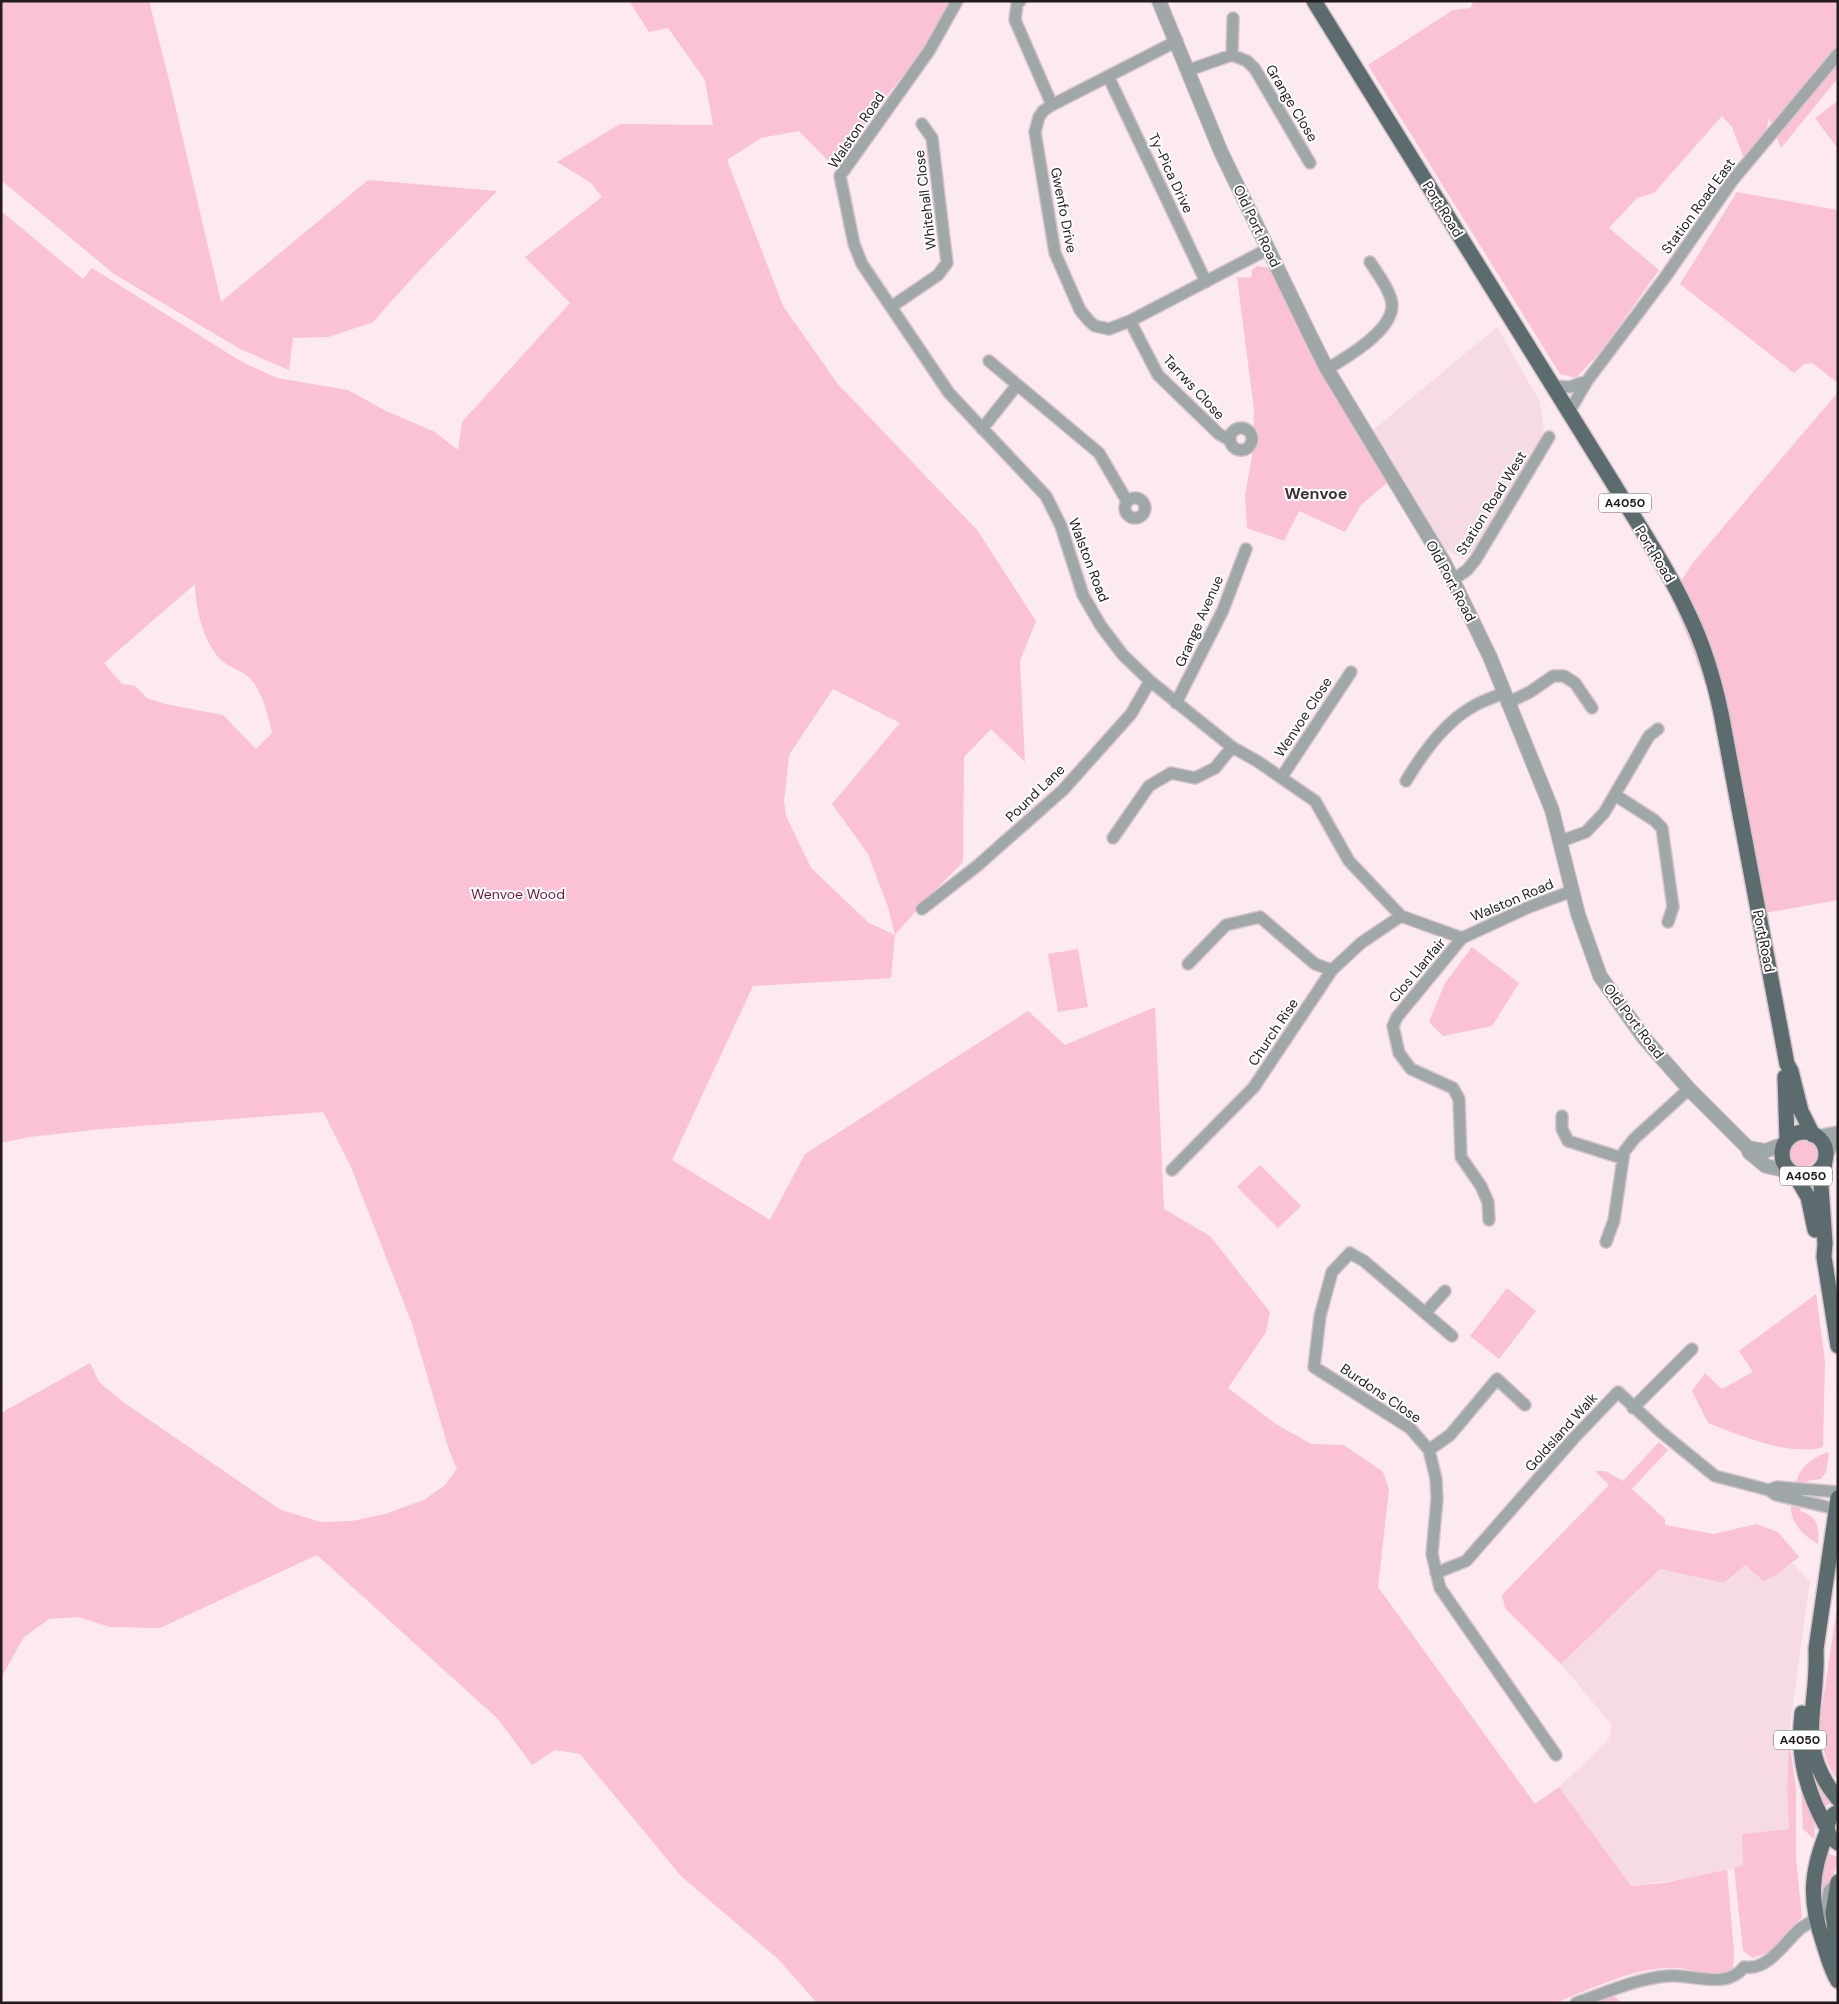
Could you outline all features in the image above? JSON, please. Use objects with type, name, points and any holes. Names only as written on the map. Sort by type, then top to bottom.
[{"type":"main road","name":"Port Road","points":[[1314,1],[1569,412],[1675,588],[1697,633],[1712,674],[1726,734],[1787,1064],[1785,1073],[1786,1142],[1782,1159],[1808,1197],[1817,1245],[1824,1257]]},
{"type":"main road","name":"Port Road","points":[[1787,1064],[1792,1071],[1800,1111],[1824,1146],[1825,1159],[1821,1186],[1825,1243],[1824,1257],[1838,1346]]},
{"type":"main road","points":[[1786,1142],[1799,1132],[1815,1135]]},
{"type":"main road","name":"A4050","points":[[1792,1173],[1803,1177],[1816,1173],[1825,1159]]},
{"type":"main road","name":"A4050","points":[[1837,1504],[1816,1649],[1817,1670],[1810,1729],[1812,1750],[1822,1777],[1838,1799]]},
{"type":"main road","name":"A4050","points":[[1816,1649],[1809,1668],[1801,1728],[1801,1754],[1810,1793],[1831,1835]]},
{"type":"main road","points":[[1838,1812],[1829,1819],[1831,1835],[1816,1862],[1812,1895],[1816,1919],[1838,1981]]},
{"type":"main road","points":[[1838,1883],[1833,1924],[1838,1960]]},
{"type":"street","name":"Walston Road","points":[[957,1],[929,51],[840,176],[858,256],[949,394],[1046,496],[1061,526],[1083,595],[1100,626],[1122,655],[1176,703],[1232,747],[1315,801],[1349,861],[1401,916],[1462,938],[1529,907],[1572,892]]},
{"type":"street","points":[[1020,1],[1017,4],[1015,20],[1052,105]]},
{"type":"street","name":"Old Port Road","points":[[1159,1],[1189,70],[1221,152],[1327,369],[1382,458],[1453,580],[1490,657],[1552,810],[1572,892],[1593,957],[1611,993],[1639,1032],[1689,1088],[1748,1148],[1748,1152],[1766,1166],[1792,1173]]},
{"type":"street","points":[[1189,70],[1232,56],[1233,18]]},
{"type":"street","name":"Gwenfo Drive","points":[[1177,41],[1043,110],[1035,132],[1055,253],[1080,310],[1095,326],[1109,329],[1130,321],[1268,249]]},
{"type":"street","name":"Station Road East","points":[[1569,412],[1587,381],[1666,276],[1732,181],[1838,54]]},
{"type":"street","name":"Grange Close","points":[[1232,56],[1247,61],[1255,69],[1310,162]]},
{"type":"street","name":"Ty-Pica Drive","points":[[1108,76],[1206,282]]},
{"type":"street","name":"Whitehall Close","points":[[891,308],[938,275],[947,263],[932,138],[922,124]]},
{"type":"street","points":[[1327,369],[1377,333],[1388,319],[1392,310],[1392,300],[1370,262]]},
{"type":"street","name":"Tarrws Close","points":[[1130,321],[1158,374],[1219,434],[1230,440]]},
{"type":"street","points":[[989,360],[1099,453],[1127,501]]},
{"type":"street","points":[[1552,386],[1570,387],[1587,381]]},
{"type":"street","points":[[982,429],[1017,385]]},
{"type":"street","name":"Station Road West","points":[[1453,580],[1476,559],[1549,437]]},
{"type":"street","name":"Grange Avenue","points":[[1176,703],[1223,610],[1246,549]]},
{"type":"street","name":"Wenvoe Close","points":[[1281,778],[1351,672]]},
{"type":"street","points":[[1406,781],[1419,759],[1450,723],[1472,706],[1530,692],[1553,676],[1564,676],[1575,683],[1592,708]]},
{"type":"street","name":"Pound Lane","points":[[922,909],[977,866],[1063,790],[1131,714],[1150,681]]},
{"type":"street","points":[[1561,841],[1586,832],[1604,813],[1649,736],[1658,729]]},
{"type":"street","points":[[1113,838],[1150,786],[1172,773],[1195,778],[1215,768],[1232,747]]},
{"type":"street","points":[[1615,796],[1654,820],[1662,828],[1673,907],[1668,922]]},
{"type":"street","name":"Church Rise","points":[[1172,1170],[1254,1087],[1332,970],[1361,943],[1401,916]]},
{"type":"street","points":[[1188,964],[1226,925],[1260,917],[1315,964],[1332,970]]},
{"type":"street","name":"Clos Llanfair","points":[[1462,938],[1396,1017],[1393,1026],[1399,1054],[1411,1069],[1453,1088],[1459,1098],[1461,1157],[1481,1186],[1488,1202],[1489,1220]]},
{"type":"street","points":[[1606,1242],[1614,1220],[1622,1158],[1634,1139],[1689,1088]]},
{"type":"street","points":[[1562,1116],[1562,1128],[1568,1141],[1622,1158]]},
{"type":"street","points":[[1815,1135],[1838,1134],[1825,1159]]},
{"type":"street","points":[[1748,1148],[1765,1151],[1786,1142]]},
{"type":"street","name":"Burdons Close","points":[[1452,1336],[1364,1261],[1350,1253],[1332,1272],[1320,1316],[1314,1368],[1410,1428],[1429,1450],[1436,1486],[1432,1554],[1440,1588],[1556,1755]]},
{"type":"street","points":[[1425,1313],[1445,1291]]},
{"type":"street","points":[[1633,1408],[1692,1349]]},
{"type":"street","points":[[1429,1450],[1450,1435],[1497,1379],[1525,1405]]},
{"type":"street","name":"Goldsland Walk","points":[[1436,1573],[1466,1561],[1574,1438],[1618,1392],[1633,1408],[1715,1476],[1769,1490],[1776,1495],[1837,1504]]},
{"type":"street","name":"Goldsland Walk","points":[[1769,1490],[1777,1487],[1838,1492]]},
{"type":"street","points":[[1576,2003],[1642,1981],[1668,1976],[1727,1980],[1739,1973],[1744,1967],[1751,1968],[1767,1962],[1801,1929],[1825,1913],[1829,1891],[1838,1883]]},
{"type":"shaded area","points":[[1497,327],[1539,400],[1544,428],[1542,439],[1474,550],[1462,559],[1444,548],[1373,430]]},
{"type":"shaded area","points":[[1792,1563],[1810,1581],[1788,1740],[1787,1791],[1789,1829],[1743,1865],[1707,1876],[1631,1886],[1559,1787],[1608,1741],[1612,1725],[1561,1664],[1660,1569],[1724,1583],[1745,1564],[1779,1573]]},
{"type":"green space","points":[[1,1],[149,1],[221,302],[368,180],[497,191],[415,275],[373,322],[328,337],[293,338],[289,370],[240,349],[114,274],[1,180]]},
{"type":"green space","name":"Wenvoe Wood","points":[[629,1],[954,1],[929,46],[900,79],[833,166],[799,131],[761,138],[727,160],[783,306],[837,383],[977,530],[1036,621],[1020,661],[1025,762],[991,729],[964,757],[963,862],[928,897],[895,935],[891,978],[753,986],[672,1160],[770,1220],[805,1154],[1028,1011],[1065,1045],[1155,1007],[1164,1209],[1210,1236],[1270,1312],[1266,1332],[1228,1388],[1276,1424],[1311,1444],[1344,1445],[1383,1472],[1389,1489],[1378,1587],[1535,1804],[1559,1787],[1631,1886],[1664,1883],[1727,1870],[1734,1953],[1733,1969],[1726,1975],[1677,1968],[1662,1968],[1615,1979],[1556,2003],[817,2003],[778,1959],[681,1876],[580,1754],[555,1750],[532,1765],[498,1719],[317,1555],[160,1628],[110,1627],[78,1617],[49,1619],[24,1637],[1,1678],[1,1413],[90,1363],[99,1382],[123,1402],[281,1510],[321,1522],[352,1521],[385,1514],[424,1500],[445,1485],[457,1469],[449,1450],[412,1324],[351,1167],[323,1112],[101,1129],[29,1137],[1,1143],[1,211],[83,279],[92,268],[242,362],[277,378],[348,390],[386,411],[435,432],[458,450],[462,422],[570,303],[525,257],[602,197],[591,183],[557,162],[620,124],[713,125],[705,80],[668,28],[649,32]],"holes":[[[195,584],[201,623],[214,651],[220,659],[242,672],[254,683],[263,701],[272,733],[256,749],[223,715],[165,704],[147,698],[135,686],[122,684],[104,663]],[[833,689],[900,723],[832,804],[868,854],[888,907],[895,935],[869,923],[811,868],[786,816],[784,802],[789,755]]]},
{"type":"green space","points":[[1474,1],[1838,1],[1838,78],[1781,148],[1769,118],[1765,136],[1744,158],[1732,127],[1722,116],[1654,193],[1637,198],[1609,228],[1659,270],[1603,349],[1576,378],[1560,374],[1368,65],[1453,10],[1470,8]]},
{"type":"green space","points":[[1838,101],[1838,149],[1815,118]]},
{"type":"green space","points":[[1737,192],[1838,210],[1838,383],[1812,363],[1804,364],[1794,373],[1680,284]]},
{"type":"green space","points":[[1257,266],[1270,268],[1303,337],[1388,482],[1361,505],[1345,532],[1299,511],[1284,541],[1247,528],[1245,496],[1253,450],[1254,410],[1237,277],[1251,278],[1252,270]]},
{"type":"green space","points":[[1838,392],[1838,900],[1754,915],[1720,729],[1692,647],[1671,597],[1692,564]]},
{"type":"green space","points":[[1472,947],[1519,983],[1492,1026],[1443,1036],[1429,1022],[1445,983]]},
{"type":"green space","points":[[1078,949],[1088,1007],[1058,1012],[1048,954]]},
{"type":"green space","points":[[1803,1139],[1813,1143],[1817,1153],[1813,1163],[1803,1167],[1793,1163],[1789,1153],[1793,1143]]},
{"type":"green space","points":[[1260,1165],[1301,1206],[1278,1228],[1237,1187]]},
{"type":"green space","points":[[1507,1288],[1536,1311],[1499,1359],[1470,1336]]},
{"type":"green space","points":[[1816,1294],[1825,1361],[1823,1447],[1795,1449],[1780,1447],[1749,1439],[1708,1423],[1692,1391],[1705,1373],[1722,1389],[1753,1372],[1739,1351]]},
{"type":"green space","points":[[1659,1442],[1668,1450],[1632,1489],[1665,1519],[1665,1525],[1714,1534],[1756,1524],[1778,1532],[1799,1557],[1779,1573],[1764,1581],[1745,1565],[1724,1583],[1660,1569],[1561,1664],[1505,1608],[1502,1595],[1609,1485],[1595,1471],[1605,1471],[1623,1481]]},
{"type":"green space","points":[[1829,1452],[1826,1472],[1821,1479],[1807,1481],[1807,1483],[1796,1483],[1808,1463]]},
{"type":"green space","points":[[1791,1506],[1801,1508],[1800,1511],[1811,1516],[1814,1520],[1818,1528],[1818,1544],[1808,1537],[1795,1523]]},
{"type":"green space","points":[[1838,1601],[1838,1780],[1826,1759],[1822,1743],[1820,1720]]},
{"type":"green space","points":[[1789,1731],[1791,1733],[1791,1752],[1796,1789],[1796,1859],[1802,1917],[1768,1953],[1752,1958],[1743,1950],[1734,1868],[1743,1865],[1742,1834],[1789,1829],[1787,1791]]},
{"type":"green space","points":[[1807,1751],[1831,1802],[1824,1808],[1818,1800]]},
{"type":"green space","points":[[1801,1787],[1815,1826],[1814,1839],[1803,1829]]},
{"type":"green space","points":[[1827,1853],[1838,1857],[1838,1862],[1822,1907],[1817,1901],[1819,1875]]},
{"type":"green space","points":[[1613,1995],[1622,2003],[1591,2003]]},
{"type":"district","name":"Wenvoe","points":[[1316,493]]}]
